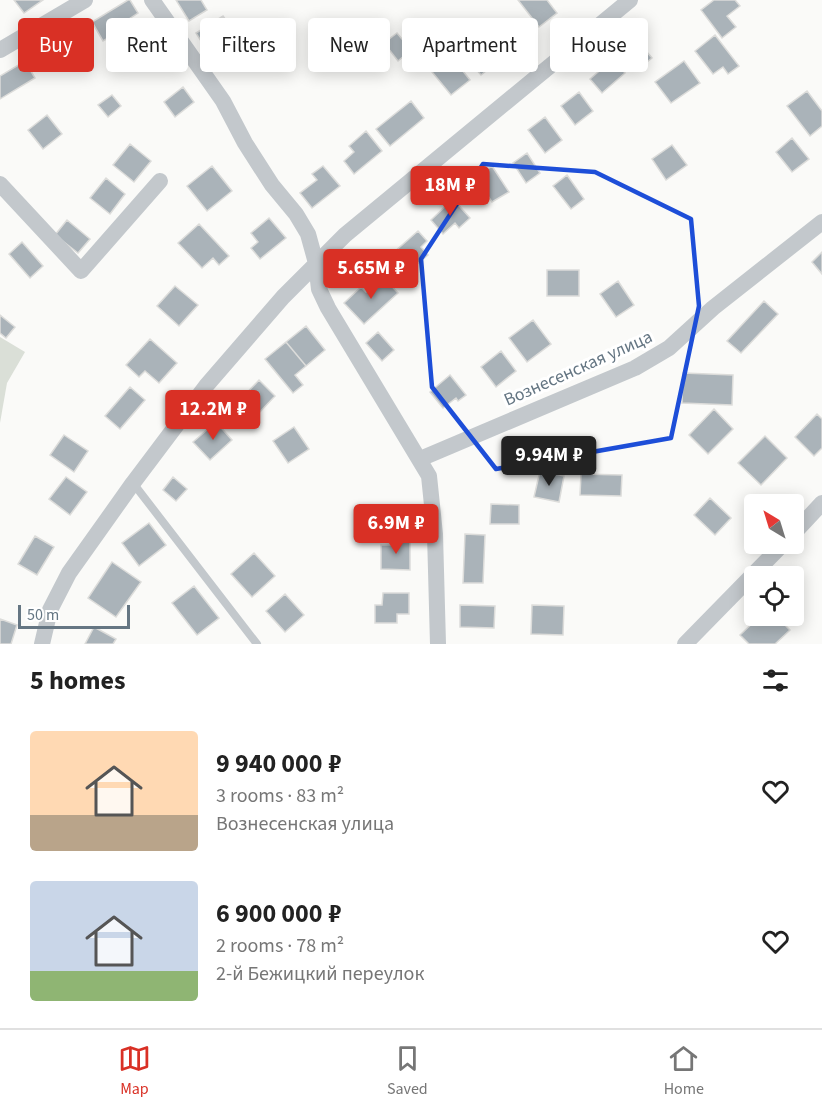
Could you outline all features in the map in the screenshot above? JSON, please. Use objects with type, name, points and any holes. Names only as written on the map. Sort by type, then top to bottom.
[{"type":"street","points":[[0,50],[85,0]]},
{"type":"street","points":[[152,0],[223,101],[245,143],[308,234],[316,263],[319,288],[328,308],[429,476],[435,534],[438,644]]},
{"type":"street","points":[[42,644],[50,610],[69,573],[206,386],[255,328],[316,263],[393,194],[630,0]]},
{"type":"street","points":[[0,184],[81,271],[160,181]]},
{"type":"street","name":"Вознесенская улица","points":[[420,459],[635,368],[669,348],[713,308],[822,222]]},
{"type":"street","points":[[804,522],[822,503]]},
{"type":"street","points":[[685,644],[772,554]]},
{"type":"lane","points":[[133,483],[257,644]]},
{"type":"highlighted area","points":[[483,164],[595,172],[691,219],[699,306],[671,438],[496,469],[432,387],[421,259]]},
{"type":"shaded area","points":[[0,337],[25,352],[7,383],[0,423]]},
{"type":"building","points":[[14,0],[43,0],[24,13]]},
{"type":"building","points":[[128,0],[138,13],[130,18],[106,18],[106,39],[103,41],[94,25],[94,21]]},
{"type":"building","points":[[176,0],[201,0],[207,10],[189,21]]},
{"type":"building","points":[[518,0],[547,0],[557,13],[539,27],[538,18],[532,18]]},
{"type":"building","points":[[714,0],[735,0],[740,6],[727,16],[736,27],[722,38],[701,10]]},
{"type":"building","points":[[397,33],[402,39],[402,58],[398,61],[390,51],[390,38]]},
{"type":"building","points":[[715,35],[739,66],[728,74],[723,67],[713,74],[695,51]]},
{"type":"building","points":[[684,61],[700,83],[671,103],[655,82]]},
{"type":"building","points":[[18,65],[18,72],[31,72],[35,78],[0,99],[0,76]]},
{"type":"building","points":[[432,72],[464,72],[470,80],[451,95]]},
{"type":"building","points":[[598,72],[625,73],[602,93],[590,79]]},
{"type":"building","points":[[183,87],[194,102],[175,117],[164,102]]},
{"type":"building","points":[[807,91],[822,111],[822,126],[810,136],[787,106]]},
{"type":"building","points":[[579,92],[593,111],[575,125],[561,106]]},
{"type":"building","points":[[112,95],[121,106],[108,117],[98,105]]},
{"type":"building","points":[[411,101],[424,118],[390,146],[376,129]]},
{"type":"building","points":[[47,115],[62,134],[43,149],[28,130]]},
{"type":"building","points":[[545,117],[562,140],[545,153],[528,130]]},
{"type":"building","points":[[366,131],[382,151],[354,174],[344,161],[354,152],[349,146]]},
{"type":"building","points":[[792,138],[809,159],[792,172],[776,152]]},
{"type":"building","points":[[130,144],[151,161],[134,182],[113,165]]},
{"type":"building","points":[[672,145],[687,165],[666,180],[652,159]]},
{"type":"building","points":[[527,153],[540,173],[526,183],[513,163]]},
{"type":"building","points":[[212,166],[232,191],[207,211],[187,186]]},
{"type":"building","points":[[323,166],[340,186],[312,208],[300,193],[317,180],[312,174]]},
{"type":"building","points":[[492,166],[509,192],[492,202],[475,177]]},
{"type":"building","points":[[567,175],[584,199],[571,209],[553,186]]},
{"type":"building","points":[[106,178],[125,194],[110,214],[90,198]]},
{"type":"building","points":[[453,199],[470,218],[459,228],[455,223],[443,234],[431,220]]},
{"type":"building","points":[[269,218],[286,238],[260,259],[251,248],[258,242],[251,233]]},
{"type":"building","points":[[67,220],[90,239],[78,253],[55,235]]},
{"type":"building","points":[[199,224],[229,256],[219,265],[213,258],[202,268],[178,243]]},
{"type":"building","points":[[418,231],[427,241],[421,247],[428,255],[416,265],[412,260],[398,273],[385,260]]},
{"type":"building","points":[[22,242],[43,266],[30,278],[9,254]]},
{"type":"building","points":[[822,252],[822,274],[812,262]]},
{"type":"building","points":[[547,270],[579,270],[579,296],[547,296]]},
{"type":"building","points":[[383,277],[398,293],[364,324],[344,303],[361,287],[366,292]]},
{"type":"building","points":[[618,281],[634,305],[616,317],[600,294]]},
{"type":"building","points":[[175,286],[198,305],[179,326],[157,306]]},
{"type":"building","points":[[764,301],[778,314],[741,353],[727,341]]},
{"type":"building","points":[[0,315],[15,327],[6,338],[0,333]]},
{"type":"building","points":[[533,320],[551,344],[527,362],[509,338]]},
{"type":"building","points":[[306,326],[325,350],[306,366],[286,342]]},
{"type":"building","points":[[378,332],[394,350],[382,361],[366,343]]},
{"type":"building","points":[[150,339],[177,363],[159,383],[145,371],[139,377],[126,365]]},
{"type":"building","points":[[286,342],[306,366],[295,375],[303,385],[293,393],[265,359]]},
{"type":"building","points":[[501,351],[516,371],[496,387],[481,367]]},
{"type":"building","points":[[683,373],[733,375],[732,405],[682,403]]},
{"type":"building","points":[[450,375],[466,395],[458,401],[456,398],[443,408],[430,392]]},
{"type":"building","points":[[259,380],[275,396],[258,414],[242,398]]},
{"type":"building","points":[[130,387],[145,400],[120,429],[105,416]]},
{"type":"building","points":[[714,409],[733,429],[708,454],[689,435]]},
{"type":"building","points":[[817,414],[822,419],[822,448],[814,456],[795,437]]},
{"type":"building","points":[[216,422],[232,440],[210,460],[193,442]]},
{"type":"building","points":[[294,427],[309,449],[288,463],[273,441]]},
{"type":"building","points":[[64,435],[88,451],[74,472],[50,455]]},
{"type":"building","points":[[765,436],[787,458],[761,485],[738,463]]},
{"type":"building","points":[[540,471],[564,476],[559,502],[534,497]]},
{"type":"building","points":[[581,474],[622,475],[621,496],[580,495]]},
{"type":"building","points":[[66,477],[87,492],[70,515],[49,499]]},
{"type":"building","points":[[173,477],[187,489],[176,501],[163,490]]},
{"type":"building","points":[[710,498],[731,518],[715,535],[694,515]]},
{"type":"building","points":[[491,504],[519,505],[519,524],[490,524]]},
{"type":"building","points":[[149,523],[166,545],[139,566],[122,543]]},
{"type":"building","points":[[465,534],[485,535],[483,583],[463,583]]},
{"type":"building","points":[[35,536],[54,547],[37,575],[18,564]]},
{"type":"building","points":[[392,539],[410,540],[410,570],[381,569],[381,545],[392,545]]},
{"type":"building","points":[[254,553],[275,576],[252,597],[231,574]]},
{"type":"building","points":[[112,562],[141,582],[116,617],[88,598]]},
{"type":"building","points":[[194,586],[219,618],[197,635],[172,603]]},
{"type":"building","points":[[383,593],[409,593],[409,614],[397,614],[397,623],[375,623],[375,605],[382,605]]},
{"type":"building","points":[[285,594],[304,615],[285,632],[266,611]]},
{"type":"building","points":[[460,605],[495,606],[494,628],[460,627]]},
{"type":"building","points":[[532,605],[564,606],[563,635],[531,634]]},
{"type":"building","points":[[0,619],[17,625],[11,644],[0,644]]},
{"type":"building","points":[[749,626],[786,626],[790,630],[775,644],[749,644],[740,635]]},
{"type":"building","points":[[94,627],[116,639],[113,644],[85,644]]}]
